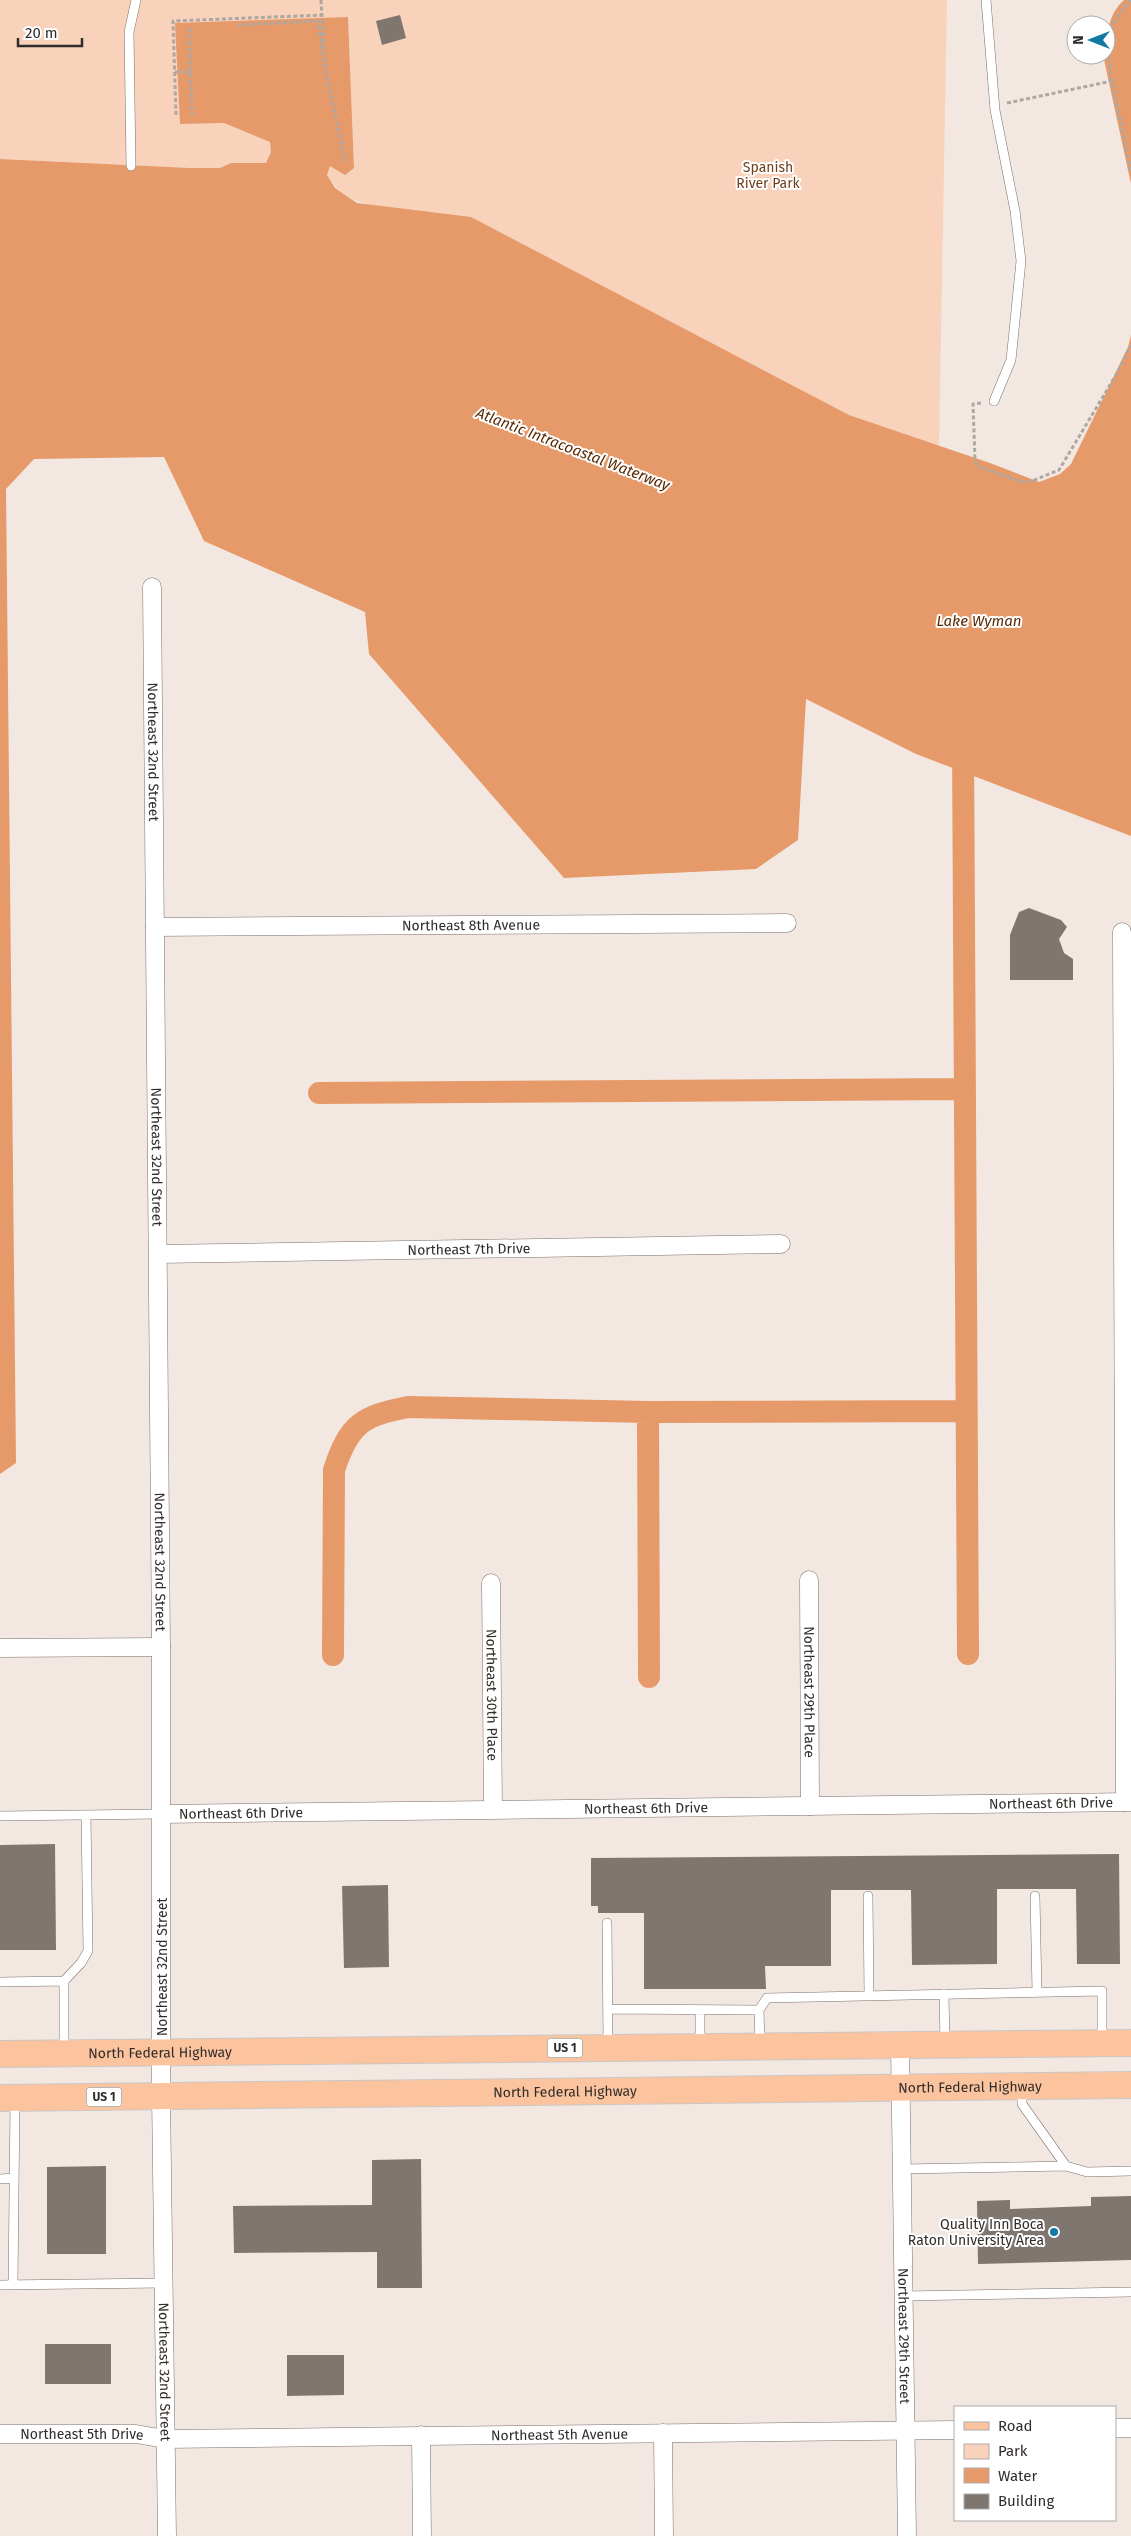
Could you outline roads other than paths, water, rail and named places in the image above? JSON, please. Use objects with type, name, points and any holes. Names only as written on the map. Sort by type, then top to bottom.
[{"type":"main road","name":"North Federal Highway","points":[[0,2054],[1131,2043]]},
{"type":"main road","name":"North Federal Highway","points":[[7,2098],[1131,2085]]},
{"type":"street","name":"Northeast 32nd Street","points":[[152,587],[161,1647],[161,2096],[167,2536]]},
{"type":"street","name":"Northeast 8th Avenue","points":[[155,927],[787,923]]},
{"type":"street","points":[[1122,932],[1128,1802]]},
{"type":"street","name":"Northeast 7th Drive","points":[[158,1254],[781,1244]]},
{"type":"street","name":"Northeast 29th Place","points":[[809,1580],[810,1806]]},
{"type":"street","name":"Northeast 30th Place","points":[[491,1583],[493,1809]]},
{"type":"street","points":[[0,1648],[161,1647]]},
{"type":"street","name":"Northeast 6th Drive","points":[[161,1814],[1128,1802]]},
{"type":"street","name":"Northeast 29th Street","points":[[900,2045],[907,2536]]},
{"type":"street","points":[[1116,2428],[1131,2428]]},
{"type":"street","name":"Northeast 5th Avenue","points":[[165,2439],[954,2430]]},
{"type":"street","points":[[663,2433],[664,2536]]},
{"type":"street","name":"Northeast 5th Drive","points":[[0,2434],[136,2434],[165,2439]]},
{"type":"street","points":[[420,2435],[422,2536]]},
{"type":"lane","points":[[131,166],[129,32],[136,0]]},
{"type":"lane","points":[[986,0],[995,105],[1015,211],[1021,262],[1010,360],[994,401]]},
{"type":"lane","points":[[0,1816],[161,1814]]},
{"type":"lane","points":[[0,1982],[64,1981],[81,1964],[88,1951],[86,1815]]},
{"type":"lane","points":[[868,1896],[869,1996]]},
{"type":"lane","points":[[1035,1896],[1037,1992]]},
{"type":"lane","points":[[607,1922],[608,2048]]},
{"type":"lane","points":[[64,1981],[64,2053]]},
{"type":"lane","points":[[760,2047],[759,2010],[767,1998],[1102,1991],[1102,2043]]},
{"type":"lane","points":[[944,1994],[945,2045]]},
{"type":"lane","points":[[608,2009],[759,2010]]},
{"type":"lane","points":[[700,2010],[700,2047]]},
{"type":"lane","points":[[1022,2086],[1022,2104],[1066,2166]]},
{"type":"lane","points":[[7,2098],[14,2178],[12,2285]]},
{"type":"lane","points":[[902,2169],[1066,2166],[1087,2172],[1131,2171]]},
{"type":"lane","points":[[0,2179],[14,2178]]},
{"type":"lane","points":[[0,2285],[163,2283]]},
{"type":"lane","points":[[904,2296],[1131,2292]]},
{"type":"water","points":[[1124,0],[1131,0],[1131,184],[1105,65],[1116,65],[1116,15],[1113,15]]},
{"type":"water","points":[[348,17],[354,168],[345,175],[330,166],[327,175],[335,188],[357,203],[471,217],[849,415],[990,463],[1039,482],[1060,474],[1071,464],[1128,347],[1131,335],[1131,836],[916,754],[806,699],[798,840],[756,869],[564,878],[369,654],[365,612],[204,541],[164,457],[34,459],[6,489],[16,1463],[0,1474],[0,159],[190,168],[220,168],[231,163],[266,163],[271,152],[270,142],[224,123],[180,124],[175,23]]},
{"type":"waterway","points":[[963,742],[968,1654]]},
{"type":"waterway","points":[[319,1093],[964,1089]]},
{"type":"waterway","points":[[333,1655],[334,1470],[345,1442],[352,1432],[359,1425],[379,1414],[408,1407],[648,1412],[966,1411]]},
{"type":"waterway","points":[[648,1412],[649,1677]]},
{"type":"place","name":"Quality Inn Boca Raton University Area","points":[[1054,2232]]},
{"type":"park label","name":"Spanish River Park","points":[[768,176]]},
{"type":"water label","name":"Atlantic Intracoastal Waterway","points":[[573,449]]},
{"type":"water label","name":"Lake Wyman","points":[[979,621]]}]
